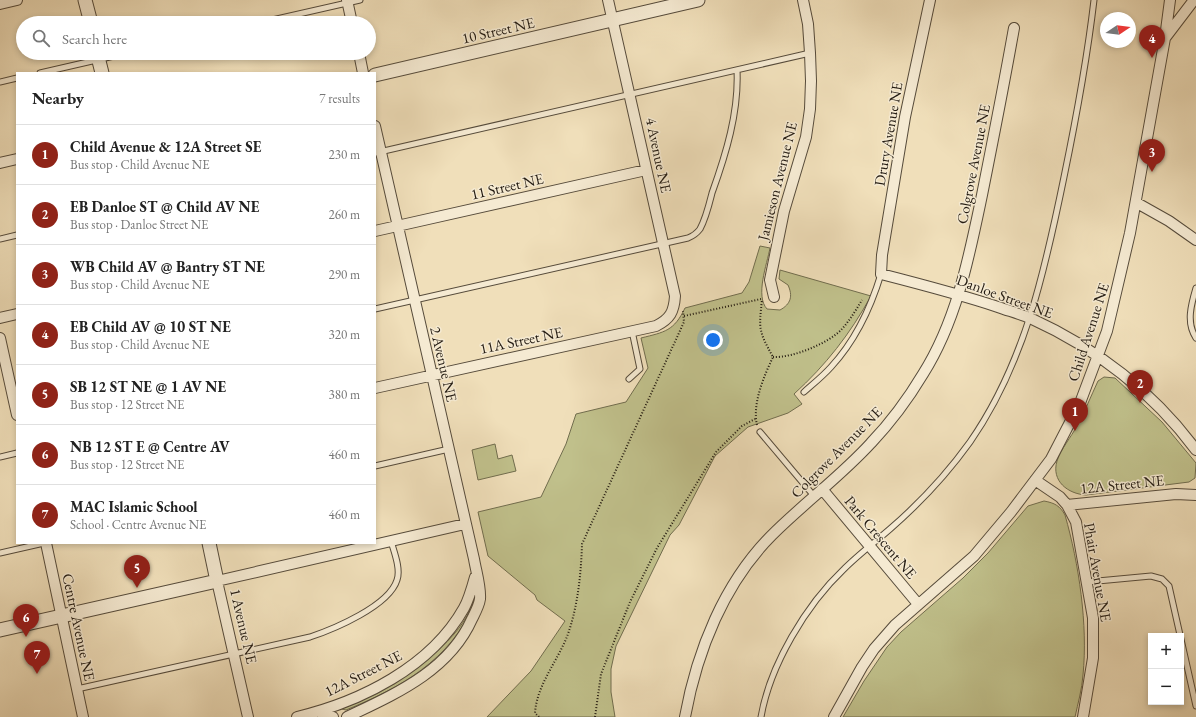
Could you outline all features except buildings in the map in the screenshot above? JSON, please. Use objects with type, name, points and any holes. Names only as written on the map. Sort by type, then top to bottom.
[{"type":"street","points":[[3,2],[17,0]]},
{"type":"street","points":[[85,0],[89,16]]},
{"type":"street","name":"4 Avenue NE","points":[[608,0],[675,296],[673,311],[670,316]]},
{"type":"street","name":"10 Street NE","points":[[376,75],[698,0]]},
{"type":"street","name":"Jamieson Avenue NE","points":[[774,297],[770,280],[784,212],[806,137],[811,81],[808,24],[803,0]]},
{"type":"street","name":"Drury Avenue NE","points":[[881,274],[882,254],[905,117],[930,0]]},
{"type":"street","name":"Child Avenue NE","points":[[834,717],[862,667],[874,649],[895,625],[974,556],[1011,512],[1061,441],[1080,403],[1098,355],[1117,290],[1137,203],[1170,0]]},
{"type":"street","name":"Child Avenue NE","points":[[1165,38],[1194,0]]},
{"type":"street","points":[[347,1],[350,16]]},
{"type":"street","name":"Colgrove Avenue NE","points":[[685,717],[691,682],[708,634],[732,587],[771,536],[870,445],[907,399],[941,342],[960,294],[994,137],[1014,28]]},
{"type":"street","points":[[99,60],[102,72]]},
{"type":"street","points":[[360,60],[363,72]]},
{"type":"street","name":"2 Avenue NE","points":[[376,135],[378,152],[398,226],[477,574]]},
{"type":"street","points":[[0,163],[16,159]]},
{"type":"street","name":"11 Street NE","points":[[376,231],[646,170]]},
{"type":"street","points":[[1137,203],[1169,221],[1196,240]]},
{"type":"street","name":"Danloe Street NE","points":[[881,274],[960,294],[1031,318],[1080,343],[1098,355],[1167,415],[1196,450]]},
{"type":"street","points":[[0,318],[16,314]]},
{"type":"street","name":"11A Street NE","points":[[376,388],[656,326],[665,322],[670,316]]},
{"type":"street","points":[[0,338],[15,396]]},
{"type":"street","name":"12A Street NE","points":[[1035,480],[1060,498],[1067,505],[1176,494],[1196,495]]},
{"type":"street","name":"Park Crescent NE","points":[[822,489],[918,604]]},
{"type":"street","name":"Phair Avenue NE","points":[[1067,505],[1076,522],[1093,618],[1093,658],[1083,717]]},
{"type":"street","points":[[0,630],[465,524]]},
{"type":"street","name":"Centre Avenue NE","points":[[45,544],[83,717]]},
{"type":"street","name":"1 Avenue NE","points":[[209,544],[248,717]]},
{"type":"street","name":"12A Street NE","points":[[297,717],[319,712],[368,691],[409,668],[435,647],[446,635],[465,607],[477,574]]},
{"type":"street","name":"12A Street NE","points":[[347,717],[414,683],[434,668],[454,649],[469,626],[480,598],[477,574]]},
{"type":"street","points":[[319,712],[333,717]]},
{"type":"lane","points":[[287,16],[347,1],[360,0]]},
{"type":"lane","points":[[761,717],[779,664],[795,632],[817,600],[843,569],[919,503],[970,442],[988,415],[1006,378],[1031,318],[1054,226],[1085,67],[1094,0]]},
{"type":"lane","points":[[378,152],[810,53]]},
{"type":"lane","points":[[43,72],[84,60]]},
{"type":"lane","points":[[376,309],[688,238],[696,234],[700,229],[722,165],[732,129],[736,100],[737,70]]},
{"type":"lane","points":[[0,82],[16,78]]},
{"type":"lane","points":[[0,239],[16,235]]},
{"type":"lane","points":[[804,392],[832,366],[862,322],[874,296],[881,274]]},
{"type":"lane","points":[[1196,288],[1192,303],[1190,324],[1196,338]]},
{"type":"lane","points":[[629,379],[640,369],[632,331]]},
{"type":"lane","points":[[760,432],[814,496]]},
{"type":"lane","points":[[376,466],[449,449]]},
{"type":"lane","points":[[0,457],[16,453]]},
{"type":"lane","points":[[77,689],[310,637],[333,629],[362,614],[383,599],[397,582],[399,572],[391,541]]},
{"type":"lane","points":[[0,553],[40,544]]},
{"type":"lane","points":[[1087,582],[1151,576],[1162,579],[1169,586],[1196,706]]},
{"type":"path","points":[[773,357],[782,357],[803,351],[835,335],[848,322],[863,299],[874,296]]},
{"type":"path","points":[[539,717],[535,713],[538,692],[560,652],[572,618],[581,577],[582,544],[684,322],[684,316],[774,297]]},
{"type":"path","points":[[760,432],[755,419],[761,388],[773,357],[761,335],[760,325],[762,299]]},
{"type":"path","points":[[595,717],[601,674],[630,602],[657,548],[716,452],[742,426],[755,419]]},
{"type":"green space","points":[[760,246],[770,248],[762,288],[762,296],[767,309],[780,310],[784,308],[789,302],[791,296],[788,285],[779,279],[780,270],[871,296],[855,323],[837,348],[817,372],[794,394],[802,404],[788,413],[748,427],[715,456],[679,525],[670,535],[616,646],[611,669],[611,692],[615,717],[487,717],[531,671],[565,621],[537,600],[535,595],[488,556],[478,512],[541,497],[566,444],[576,414],[626,402],[648,368],[641,338],[663,332],[673,326],[685,308],[742,293],[749,282]]},
{"type":"green space","points":[[1104,377],[1115,378],[1162,422],[1196,463],[1195,478],[1189,482],[1086,495],[1073,492],[1062,485],[1056,475],[1057,461],[1075,430],[1098,381]]},
{"type":"green space","points":[[495,444],[498,459],[512,455],[516,471],[478,480],[472,450]]},
{"type":"green space","points":[[1044,501],[1057,505],[1065,515],[1078,574],[1083,615],[1084,656],[1082,686],[1075,717],[843,717],[864,681],[887,647],[901,632],[963,578],[988,553],[1028,506]]},
{"type":"green space","points":[[472,602],[474,604],[464,624],[452,641],[422,670],[386,692],[346,710],[342,709],[404,676],[434,654],[459,629]]},
{"type":"place","name":"EB Child AV @ 10 ST NE","points":[[1152,58]]},
{"type":"place","name":"WB Child AV @ Bantry ST NE","points":[[1152,172]]},
{"type":"place","name":"EB Danloe ST @ Child AV NE","points":[[1140,403]]},
{"type":"place","name":"Child Avenue & 12A Street SE","points":[[1075,431]]},
{"type":"place","name":"SB 12 ST NE @ 1 AV NE","points":[[137,588]]},
{"type":"place","name":"NB 12 ST E @ Centre AV","points":[[26,637]]},
{"type":"place","name":"MAC Islamic School","points":[[37,674]]}]
